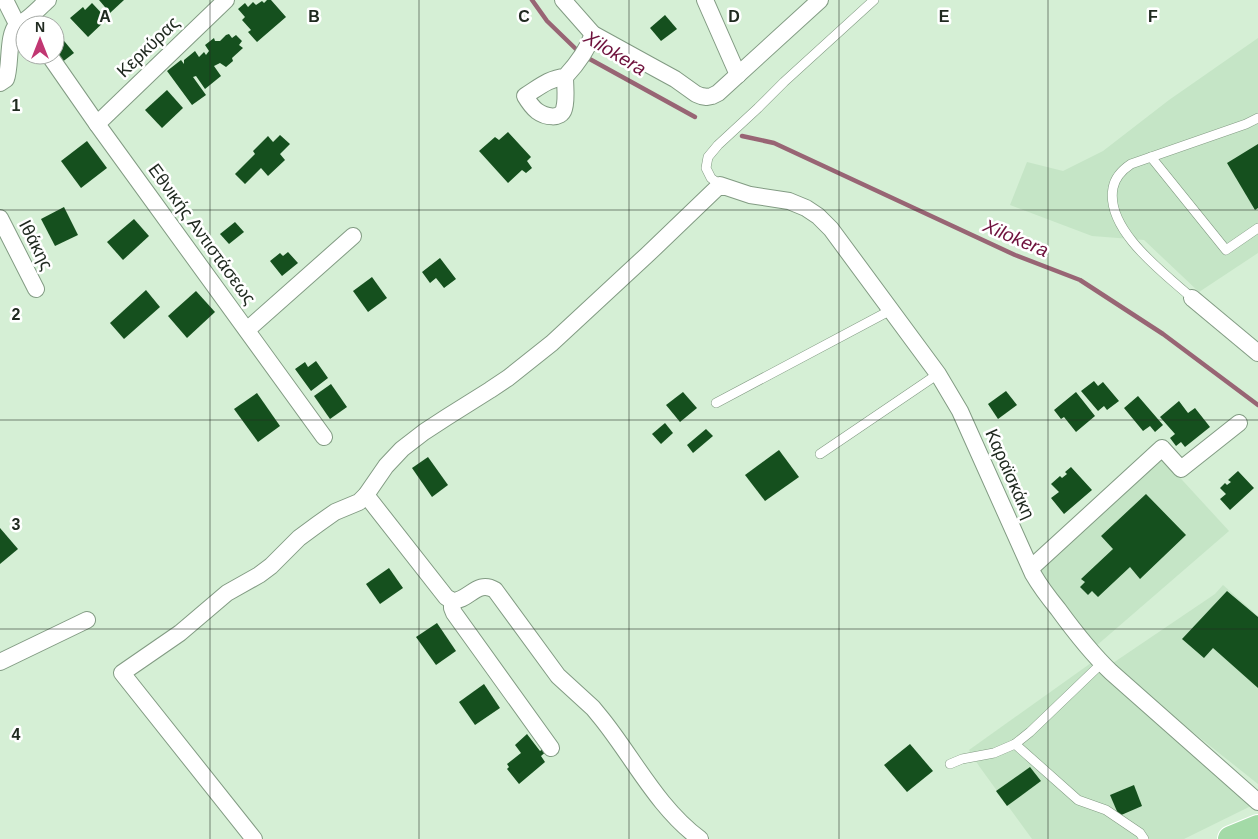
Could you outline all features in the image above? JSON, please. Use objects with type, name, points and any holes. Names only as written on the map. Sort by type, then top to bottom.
[{"type":"main road","points":[[1231,839],[1258,828]]},
{"type":"street","points":[[5,0],[16,15]]},
{"type":"street","points":[[32,15],[48,0]]},
{"type":"street","name":"Κερκύρας","points":[[97,124],[226,0]]},
{"type":"street","points":[[563,0],[593,34],[675,79],[696,94],[707,97],[718,93],[820,0]]},
{"type":"street","points":[[705,0],[738,75]]},
{"type":"street","points":[[0,83],[6,80],[12,34],[15,31]]},
{"type":"street","points":[[565,77],[582,56],[593,34]]},
{"type":"street","name":"Εθνικής Αντιστάσεως","points":[[57,65],[97,124],[324,437]]},
{"type":"street","points":[[254,839],[122,673],[180,633],[227,594],[271,566],[299,538],[318,524],[335,512],[359,502],[386,466],[402,449],[447,416],[508,378],[552,343],[720,185]]},
{"type":"street","name":"Καραϊσκάκη","points":[[720,185],[750,195],[789,202],[806,208],[831,228],[938,374],[960,410],[1030,568],[1039,584],[1071,627],[1102,663],[1258,802]]},
{"type":"street","name":"Ιθάκης","points":[[0,218],[36,289]]},
{"type":"street","points":[[247,330],[354,236]]},
{"type":"street","points":[[1192,298],[1258,353]]},
{"type":"street","points":[[1030,568],[1162,448],[1181,470],[1239,423]]},
{"type":"street","points":[[366,495],[446,597],[452,601],[460,600],[484,586],[495,590],[558,676],[593,708],[602,719],[688,836]]},
{"type":"street","points":[[452,601],[454,613],[551,748]]},
{"type":"street","points":[[0,662],[87,620]]},
{"type":"lane","points":[[720,185],[711,178],[706,168],[708,157],[718,145],[784,82],[874,0]]},
{"type":"lane","points":[[1192,298],[1144,254],[1121,227],[1114,212],[1112,194],[1114,183],[1124,168],[1131,164],[1246,124],[1258,118]]},
{"type":"lane","points":[[1151,158],[1226,250],[1258,228]]},
{"type":"lane","points":[[716,403],[890,310]]},
{"type":"lane","points":[[820,454],[938,374]]},
{"type":"lane","points":[[950,764],[962,759],[994,753],[1015,744],[1102,663]]},
{"type":"lane","points":[[1015,744],[1078,800],[1106,810],[1140,833],[1144,839]]},
{"type":"shaded area","points":[[1258,38],[1258,253],[1199,292],[1144,240],[1092,236],[1010,205],[1027,162],[1063,171],[1103,151],[1169,100]]},
{"type":"shaded area","points":[[1161,457],[1229,531],[1096,646],[1074,619],[1040,569]]},
{"type":"shaded area","points":[[1223,585],[1258,616],[1258,784],[1165,710],[1113,663],[1215,594]]},
{"type":"shaded area","points":[[1091,663],[1253,805],[1184,839],[1032,839],[969,750]]},
{"type":"building","points":[[99,0],[124,0],[110,13]]},
{"type":"building","points":[[271,0],[286,17],[257,42],[248,32],[251,30],[242,20],[245,17],[238,9],[245,3],[248,7],[253,2],[256,5]]},
{"type":"building","points":[[92,3],[107,19],[88,37],[70,18],[83,7],[85,10]]},
{"type":"building","points":[[665,15],[677,29],[661,41],[650,28]]},
{"type":"building","points":[[229,34],[232,38],[236,35],[242,41],[239,45],[243,48],[232,58],[233,61],[226,67],[220,63],[214,66],[221,76],[205,89],[196,76],[193,77],[206,95],[192,105],[167,71],[181,60],[184,64],[184,60],[195,51],[199,57],[204,52],[206,55],[209,51],[205,45],[214,38],[215,41],[220,41]]},
{"type":"building","points":[[65,42],[74,53],[65,60]]},
{"type":"building","points":[[167,90],[183,108],[162,128],[145,110]]},
{"type":"building","points":[[508,132],[531,157],[527,161],[532,168],[526,173],[522,170],[508,183],[479,151],[495,137],[499,140]]},
{"type":"building","points":[[280,135],[290,144],[280,154],[285,160],[268,176],[261,168],[245,184],[235,174],[255,154],[253,151],[268,136],[273,142]]},
{"type":"building","points":[[87,141],[107,168],[81,188],[61,161]]},
{"type":"building","points":[[1258,144],[1258,208],[1255,210],[1227,163]]},
{"type":"building","points":[[64,207],[78,235],[55,246],[41,219]]},
{"type":"building","points":[[134,219],[149,236],[123,260],[107,242]]},
{"type":"building","points":[[235,222],[244,232],[229,244],[220,234]]},
{"type":"building","points":[[288,252],[298,263],[282,276],[270,261],[280,253],[283,256]]},
{"type":"building","points":[[440,258],[456,279],[444,288],[436,278],[430,283],[422,272]]},
{"type":"building","points":[[372,277],[387,298],[368,312],[353,291]]},
{"type":"building","points":[[146,290],[160,307],[124,339],[110,323]]},
{"type":"building","points":[[196,291],[215,312],[187,338],[168,316]]},
{"type":"building","points":[[316,361],[328,378],[311,391],[295,369],[305,362],[308,367]]},
{"type":"building","points":[[1094,381],[1098,386],[1103,382],[1119,401],[1107,410],[1104,406],[1098,411],[1081,391]]},
{"type":"building","points":[[331,384],[347,407],[330,419],[314,396]]},
{"type":"building","points":[[1006,391],[1017,405],[998,419],[988,404]]},
{"type":"building","points":[[683,392],[697,408],[680,422],[666,405]]},
{"type":"building","points":[[1076,392],[1095,416],[1076,432],[1064,417],[1061,419],[1054,410]]},
{"type":"building","points":[[257,393],[280,426],[258,442],[234,409]]},
{"type":"building","points":[[1138,396],[1163,425],[1155,432],[1150,426],[1143,431],[1124,408]]},
{"type":"building","points":[[1179,401],[1188,413],[1195,408],[1210,427],[1185,447],[1181,442],[1176,446],[1170,438],[1175,434],[1160,417]]},
{"type":"building","points":[[665,423],[673,433],[661,444],[652,434]]},
{"type":"building","points":[[706,429],[713,436],[693,453],[687,445]]},
{"type":"building","points":[[779,450],[799,477],[765,501],[745,475]]},
{"type":"building","points":[[428,457],[448,485],[432,497],[412,468]]},
{"type":"building","points":[[1071,467],[1092,490],[1064,514],[1051,498],[1059,492],[1051,484],[1060,476],[1062,478],[1067,474],[1065,472]]},
{"type":"building","points":[[1238,471],[1254,488],[1230,510],[1220,499],[1226,494],[1220,488],[1225,483],[1227,485],[1231,482],[1228,480]]},
{"type":"building","points":[[1146,494],[1186,535],[1140,579],[1130,567],[1098,597],[1092,591],[1088,595],[1080,587],[1085,582],[1081,579],[1113,549],[1101,536]]},
{"type":"building","points":[[0,528],[18,549],[0,564]]},
{"type":"building","points":[[389,568],[403,588],[380,604],[366,584]]},
{"type":"building","points":[[1227,591],[1258,617],[1258,688],[1213,648],[1204,658],[1182,639]]},
{"type":"building","points":[[437,623],[456,651],[436,665],[416,637]]},
{"type":"building","points":[[484,684],[500,708],[475,725],[459,702]]},
{"type":"building","points":[[527,734],[540,751],[547,746],[549,749],[541,756],[545,762],[519,784],[507,769],[509,767],[507,764],[521,753],[515,745]]},
{"type":"building","points":[[910,744],[933,771],[907,792],[884,765]]},
{"type":"building","points":[[1030,767],[1041,781],[1007,806],[996,791]]},
{"type":"building","points":[[1134,785],[1142,806],[1119,816],[1110,795]]},
{"type":"waterway","name":"Xilokera","points":[[532,0],[547,21],[580,53]]},
{"type":"waterway","name":"Xilokera","points":[[586,57],[695,117]]},
{"type":"waterway","name":"Xilokera","points":[[742,136],[774,143],[1015,255],[1080,280],[1163,334],[1258,405]]}]
